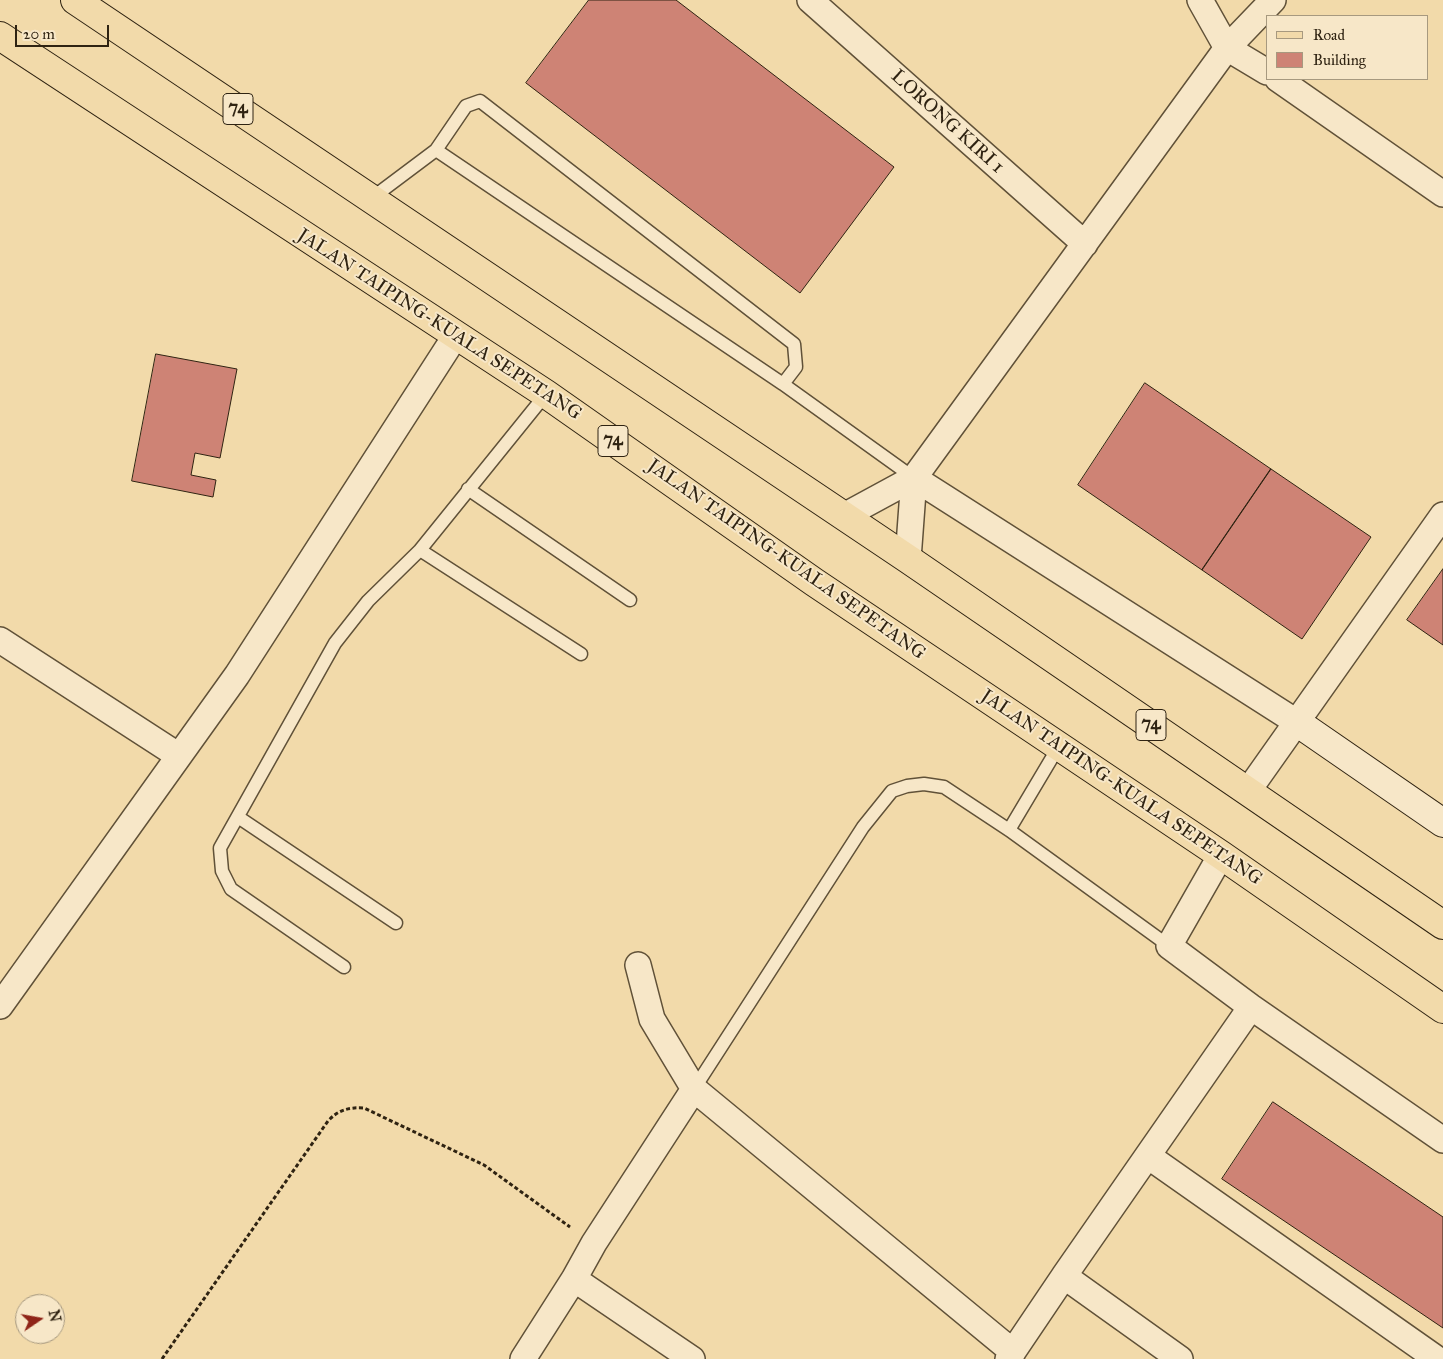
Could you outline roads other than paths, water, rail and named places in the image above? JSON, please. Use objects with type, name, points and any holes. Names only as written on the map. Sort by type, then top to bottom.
[{"type":"main road","name":"74","points":[[75,0],[908,559],[1443,925]]},
{"type":"main road","name":"JALAN TAIPING-KUALA SEPETANG","points":[[0,36],[546,394],[814,582],[1221,855],[1443,1009]]},
{"type":"street","name":"LORONG KIRI 1","points":[[810,0],[1085,244]]},
{"type":"street","points":[[1200,0],[1227,48],[1266,71]]},
{"type":"street","points":[[844,516],[914,478],[1227,48],[1273,0]]},
{"type":"street","points":[[1279,80],[1443,194]]},
{"type":"street","points":[[0,1006],[237,675],[456,335]]},
{"type":"street","points":[[908,559],[914,478]]},
{"type":"street","points":[[914,478],[1298,723],[1443,824]]},
{"type":"street","points":[[1248,791],[1298,723],[1443,515]]},
{"type":"street","points":[[0,640],[179,756]]},
{"type":"street","points":[[1221,855],[1169,946],[1251,1007],[1443,1140]]},
{"type":"street","points":[[638,964],[652,1019],[694,1089],[1010,1355],[1251,1007]]},
{"type":"street","points":[[523,1359],[574,1279],[594,1243],[694,1089]]},
{"type":"street","points":[[1148,1156],[1437,1359]]},
{"type":"street","points":[[1064,1276],[1180,1359]]},
{"type":"street","points":[[574,1279],[692,1359]]},
{"type":"lane","points":[[372,198],[436,150],[466,106],[480,101],[794,344],[796,367],[783,384]]},
{"type":"lane","points":[[436,150],[783,384],[914,478]]},
{"type":"lane","points":[[344,967],[231,889],[222,871],[220,848],[336,643],[368,601],[420,550],[546,394]]},
{"type":"lane","points":[[468,489],[630,600]]},
{"type":"lane","points":[[420,550],[581,654]]},
{"type":"lane","points":[[1008,830],[1059,746]]},
{"type":"lane","points":[[694,1089],[863,827],[892,791],[906,786],[924,784],[944,788],[1008,830],[1169,946]]},
{"type":"lane","points":[[238,816],[396,923]]}]
